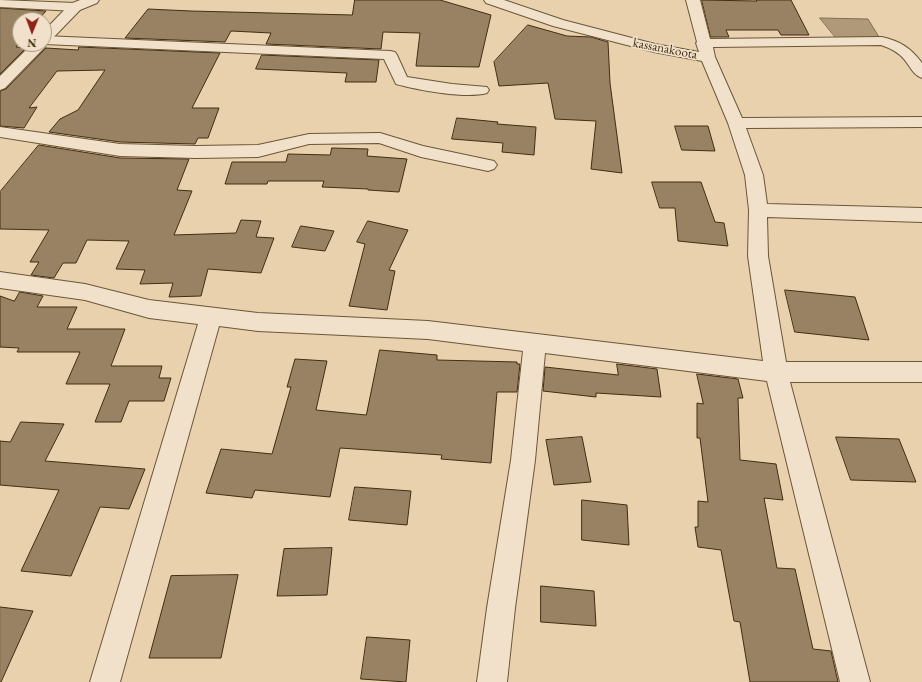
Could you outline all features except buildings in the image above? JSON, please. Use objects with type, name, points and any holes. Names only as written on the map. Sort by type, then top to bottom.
[{"type":"street","points":[[52,31],[75,7],[92,0]]},
{"type":"street","name":"kassanakoota","points":[[492,0],[572,27],[654,48],[708,58],[736,123],[754,175],[758,210],[758,256],[776,372],[855,682]]},
{"type":"street","points":[[693,0],[708,58]]},
{"type":"street","points":[[0,3],[75,7]]},
{"type":"street","points":[[52,40],[390,55],[400,81],[452,89],[481,90]]},
{"type":"street","points":[[703,43],[882,41],[891,43],[905,50],[922,50]]},
{"type":"street","points":[[905,50],[922,73]]},
{"type":"street","points":[[0,85],[32,52]]},
{"type":"street","points":[[736,123],[922,122]]},
{"type":"street","points":[[0,132],[120,150],[196,152],[258,151],[309,139],[380,138],[421,151],[488,165]]},
{"type":"street","points":[[758,210],[922,216]]},
{"type":"street","points":[[0,280],[85,292],[149,309],[258,322],[428,330],[776,372],[922,372]]},
{"type":"street","points":[[105,682],[211,317]]},
{"type":"street","points":[[492,682],[501,608],[524,460],[535,343]]},
{"type":"shaded area","points":[[820,18],[868,19],[879,37],[837,39]]}]
